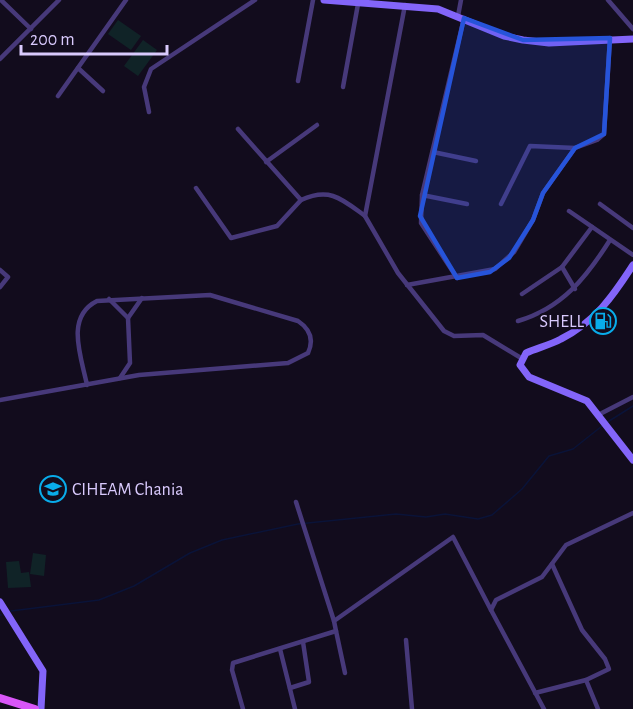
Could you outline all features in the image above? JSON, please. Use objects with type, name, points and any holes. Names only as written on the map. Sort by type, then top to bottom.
[{"type":"main road","points":[[324,0],[438,9],[504,36],[523,40],[561,42],[610,38],[633,39]]},
{"type":"main road","points":[[633,265],[612,297],[584,326],[560,340],[528,352],[521,358],[521,368],[526,375],[581,397],[601,416],[633,460]]},
{"type":"main road","points":[[0,602],[43,671],[41,709]]},
{"type":"main road","points":[[0,699],[34,709]]},
{"type":"street","points":[[1,0],[31,29]]},
{"type":"street","points":[[0,59],[59,0]]},
{"type":"street","points":[[58,96],[126,0]]},
{"type":"street","points":[[149,112],[144,87],[151,69],[255,0]]},
{"type":"street","points":[[298,81],[313,0]]},
{"type":"street","points":[[457,278],[421,223],[422,195],[461,17],[461,0]]},
{"type":"street","points":[[608,0],[633,29]]},
{"type":"street","points":[[343,87],[358,4]]},
{"type":"street","points":[[365,216],[405,5]]},
{"type":"street","points":[[501,204],[530,146],[575,148],[597,140],[604,134],[610,38]]},
{"type":"street","points":[[78,68],[103,91]]},
{"type":"street","points":[[266,162],[317,125]]},
{"type":"street","points":[[238,129],[301,200]]},
{"type":"street","points":[[407,285],[490,272],[514,252],[537,213],[543,193],[575,148]]},
{"type":"street","points":[[433,152],[476,161]]},
{"type":"street","points":[[196,188],[231,238],[273,228],[281,223],[301,200],[325,193],[337,196],[365,216],[407,285],[450,334],[483,335],[521,358]]},
{"type":"street","points":[[422,195],[467,204]]},
{"type":"street","points":[[600,204],[633,228]]},
{"type":"street","points":[[569,211],[633,255]]},
{"type":"street","points":[[522,294],[562,267],[592,226]]},
{"type":"street","points":[[518,321],[548,309],[575,289],[610,240]]},
{"type":"street","points":[[562,267],[575,289]]},
{"type":"street","points":[[0,270],[8,277],[0,287]]},
{"type":"street","points":[[0,400],[87,385],[139,375],[288,363],[308,353],[311,341],[305,326],[298,321],[210,295],[110,299],[86,307],[79,320],[79,350],[87,385]]},
{"type":"street","points":[[139,375],[130,363],[128,318],[141,298]]},
{"type":"street","points":[[110,299],[128,318]]},
{"type":"street","points":[[120,378],[130,363]]},
{"type":"street","points":[[601,416],[633,397]]},
{"type":"street","points":[[296,502],[334,621],[345,674]]},
{"type":"street","points":[[491,610],[496,600],[542,578],[566,544],[633,513]]},
{"type":"street","points":[[334,621],[453,537],[544,709]]},
{"type":"street","points":[[535,693],[586,680],[608,671],[609,665],[582,630],[552,564]]},
{"type":"street","points":[[243,709],[232,670],[233,663],[336,631]]},
{"type":"street","points":[[406,640],[412,709]]},
{"type":"street","points":[[290,688],[309,682],[303,642]]},
{"type":"street","points":[[280,649],[295,709]]},
{"type":"street","points":[[586,680],[598,709]]},
{"type":"highlighted area","points":[[464,18],[523,40],[610,38],[604,134],[575,148],[543,193],[533,220],[509,258],[490,272],[457,278],[420,216]]},
{"type":"green space","points":[[118,20],[141,36],[131,50],[108,34]]},
{"type":"green space","points":[[143,40],[157,50],[138,76],[124,66]]},
{"type":"green space","points":[[33,553],[46,555],[44,576],[30,574]]},
{"type":"green space","points":[[19,561],[21,573],[29,572],[31,587],[8,588],[6,562]]},
{"type":"waterway","points":[[606,423],[633,406]]},
{"type":"waterway","points":[[11,611],[99,600],[134,586],[190,553],[222,540],[298,524],[396,514],[426,517],[445,514],[478,519],[492,515],[522,489],[549,456],[573,449],[602,426]]},
{"type":"place","name":"SHELL","points":[[603,321]]},
{"type":"place","name":"CIHEAM Chania","points":[[53,489]]}]
